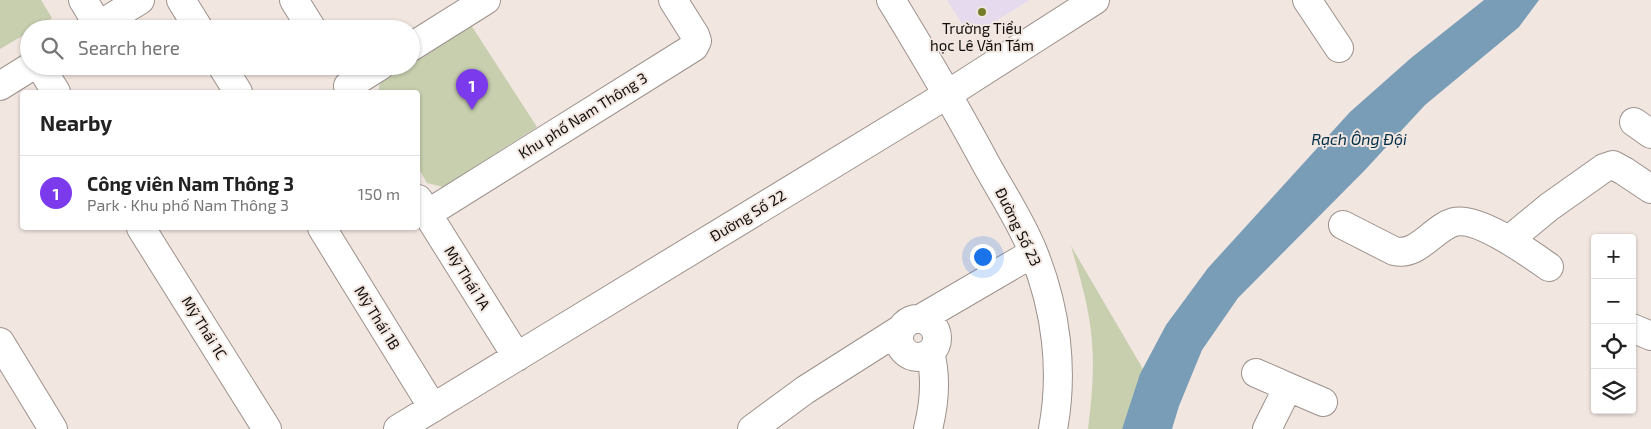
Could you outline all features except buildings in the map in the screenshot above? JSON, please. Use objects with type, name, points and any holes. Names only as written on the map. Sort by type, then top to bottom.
[{"type":"street","points":[[83,0],[93,20]]},
{"type":"street","points":[[107,20],[140,0]]},
{"type":"street","points":[[181,0],[193,20]]},
{"type":"street","points":[[294,0],[306,20]]},
{"type":"street","points":[[420,41],[486,0]]},
{"type":"street","name":"Khu phố Nam Thông 3","points":[[422,206],[694,47],[697,41],[696,36],[673,0]]},
{"type":"street","name":"Đường Số 23","points":[[891,0],[948,94],[1034,252],[1046,290],[1055,335],[1058,377],[1053,429]]},
{"type":"street","name":"Đường Số 22","points":[[398,429],[948,94],[1095,0]]},
{"type":"street","points":[[1307,0],[1339,48]]},
{"type":"street","points":[[0,86],[20,74]]},
{"type":"street","points":[[46,75],[55,90]]},
{"type":"street","points":[[228,75],[237,90]]},
{"type":"street","points":[[345,82],[360,75]]},
{"type":"street","points":[[1509,240],[1549,207],[1604,168],[1613,165],[1651,190]]},
{"type":"street","name":"Mỹ Thái 1A","points":[[422,206],[517,357]]},
{"type":"street","points":[[1343,225],[1394,251],[1403,253],[1411,250],[1453,222],[1464,221],[1509,240],[1549,267]]},
{"type":"street","name":"Mỹ Thái 1C","points":[[142,230],[267,429]]},
{"type":"street","name":"Mỹ Thái 1B","points":[[323,230],[433,408]]},
{"type":"street","points":[[752,429],[805,390],[910,324],[1034,252]]},
{"type":"street","points":[[910,324],[898,341],[902,350],[912,357],[921,358],[930,353],[934,377],[932,408],[928,429]]},
{"type":"street","points":[[1636,330],[1651,336]]},
{"type":"street","points":[[0,342],[53,429]]},
{"type":"street","points":[[1256,373],[1323,402]]},
{"type":"street","points":[[1267,429],[1288,387]]},
{"type":"shaded area","name":"Trường Tiểu học Lê Văn Tám","points":[[947,0],[1030,0],[987,26],[962,24]]},
{"type":"green space","points":[[0,0],[41,0],[52,18],[49,20],[20,20],[20,37],[0,49]]},
{"type":"green space","points":[[471,25],[537,127],[443,187],[427,183],[420,171],[420,90],[378,90],[380,83],[393,75],[420,75],[420,57]]},
{"type":"green space","points":[[1071,246],[1143,369],[1122,429],[1088,429],[1093,381],[1090,321]]},
{"type":"water","name":"Rạch Ông Đội","points":[[1484,0],[1539,0],[1519,27],[1425,105],[1365,170],[1238,298],[1202,350],[1179,406],[1172,429],[1122,429],[1140,374],[1166,325],[1208,268],[1350,112],[1411,58]]},
{"type":"place","name":"Trường Tiểu học Lê Văn Tám","points":[[982,12]]},
{"type":"place","name":"Công viên Nam Thông 3","points":[[472,110]]}]
